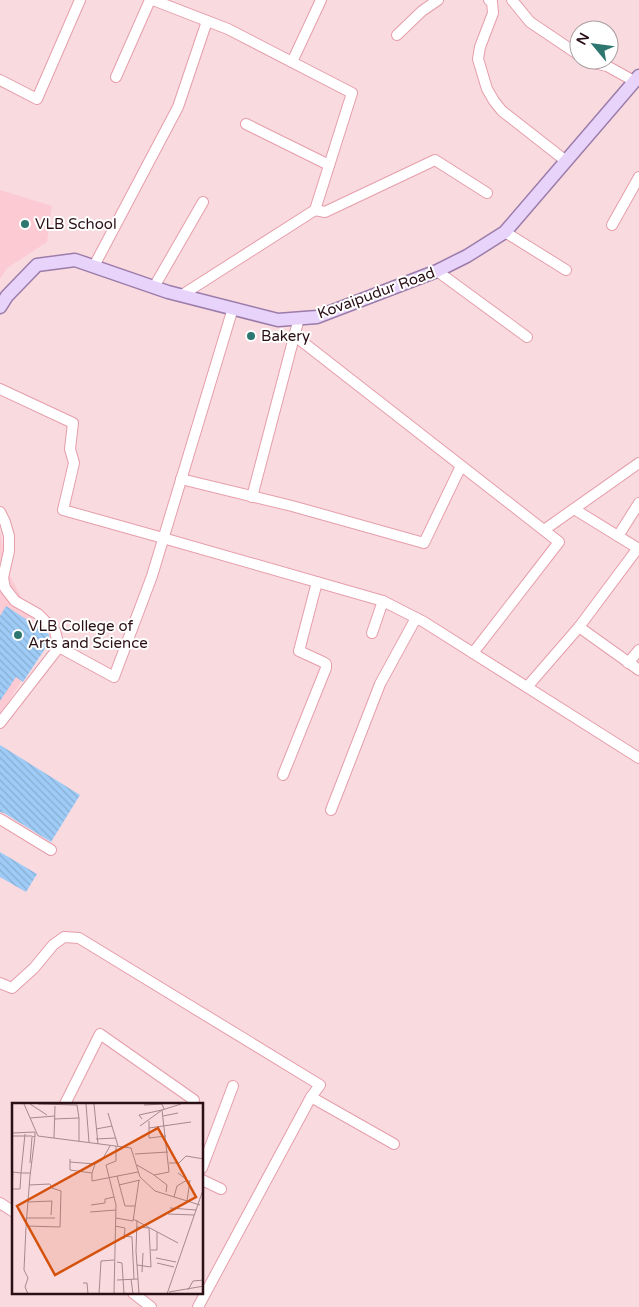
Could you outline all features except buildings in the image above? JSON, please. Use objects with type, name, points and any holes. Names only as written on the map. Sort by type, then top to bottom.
[{"type":"main road","name":"Kovaipudur Road","points":[[0,307],[7,296],[37,265],[75,260],[154,287],[278,320],[317,316],[437,272],[505,232],[637,79]]},
{"type":"street","points":[[0,80],[37,99],[80,0]]},
{"type":"street","points":[[116,77],[151,0],[228,29],[352,93],[315,210],[182,295]]},
{"type":"street","points":[[292,62],[321,0]]},
{"type":"street","points":[[397,35],[422,11],[438,0]]},
{"type":"street","points":[[489,0],[492,2],[493,12],[480,47],[478,59],[487,89],[502,111],[566,162]]},
{"type":"street","points":[[512,0],[530,22],[569,48]]},
{"type":"street","points":[[94,266],[178,107],[207,21]]},
{"type":"street","points":[[616,70],[637,79]]},
{"type":"street","points":[[246,124],[329,165]]},
{"type":"street","points":[[315,210],[325,212],[435,160],[487,193]]},
{"type":"street","points":[[612,225],[639,177]]},
{"type":"street","points":[[154,287],[203,202]]},
{"type":"street","points":[[505,232],[566,270]]},
{"type":"street","points":[[437,272],[527,337]]},
{"type":"street","points":[[0,512],[9,536],[9,551],[2,592],[38,614],[55,630],[59,647],[114,677],[152,576],[233,308]]},
{"type":"street","points":[[252,496],[299,318]]},
{"type":"street","points":[[294,336],[559,542],[472,652]]},
{"type":"street","points":[[0,389],[72,423],[70,449],[74,463],[63,510],[383,602],[416,618],[472,652],[639,758]]},
{"type":"street","points":[[544,530],[639,463]]},
{"type":"street","points":[[181,479],[252,496],[424,543],[461,466]]},
{"type":"street","points":[[618,536],[639,503]]},
{"type":"street","points":[[527,687],[579,627],[638,548],[574,509]]},
{"type":"street","points":[[283,775],[326,668],[326,664],[323,662],[299,651],[317,582]]},
{"type":"street","points":[[372,633],[383,602]]},
{"type":"street","points":[[331,810],[380,684],[416,618]]},
{"type":"street","points":[[579,627],[639,670]]},
{"type":"street","points":[[0,723],[59,647]]},
{"type":"street","points":[[628,663],[639,650]]},
{"type":"street","points":[[0,819],[51,850]]},
{"type":"street","points":[[0,983],[12,988],[34,968],[53,945],[64,937],[80,938],[320,1084],[311,1097],[198,1307]]},
{"type":"street","points":[[66,1103],[100,1034],[194,1100]]},
{"type":"street","points":[[204,1163],[233,1086]]},
{"type":"street","points":[[311,1097],[394,1144]]},
{"type":"street","points":[[204,1181],[221,1189]]},
{"type":"street","points":[[0,1203],[12,1209]]},
{"type":"street","points":[[134,1294],[151,1307]]},
{"type":"shaded area","name":"VLB School","points":[[0,190],[52,206],[47,242],[7,268],[0,279]]},
{"type":"shaded area","name":"VLB College of Arts and Science","points":[[0,531],[7,570],[33,620],[40,649],[0,716]]},
{"type":"place","name":"VLB School","points":[[25,224]]},
{"type":"place","name":"Bakery","points":[[251,336]]},
{"type":"place","name":"VLB College of Arts and Science","points":[[18,635]]}]
